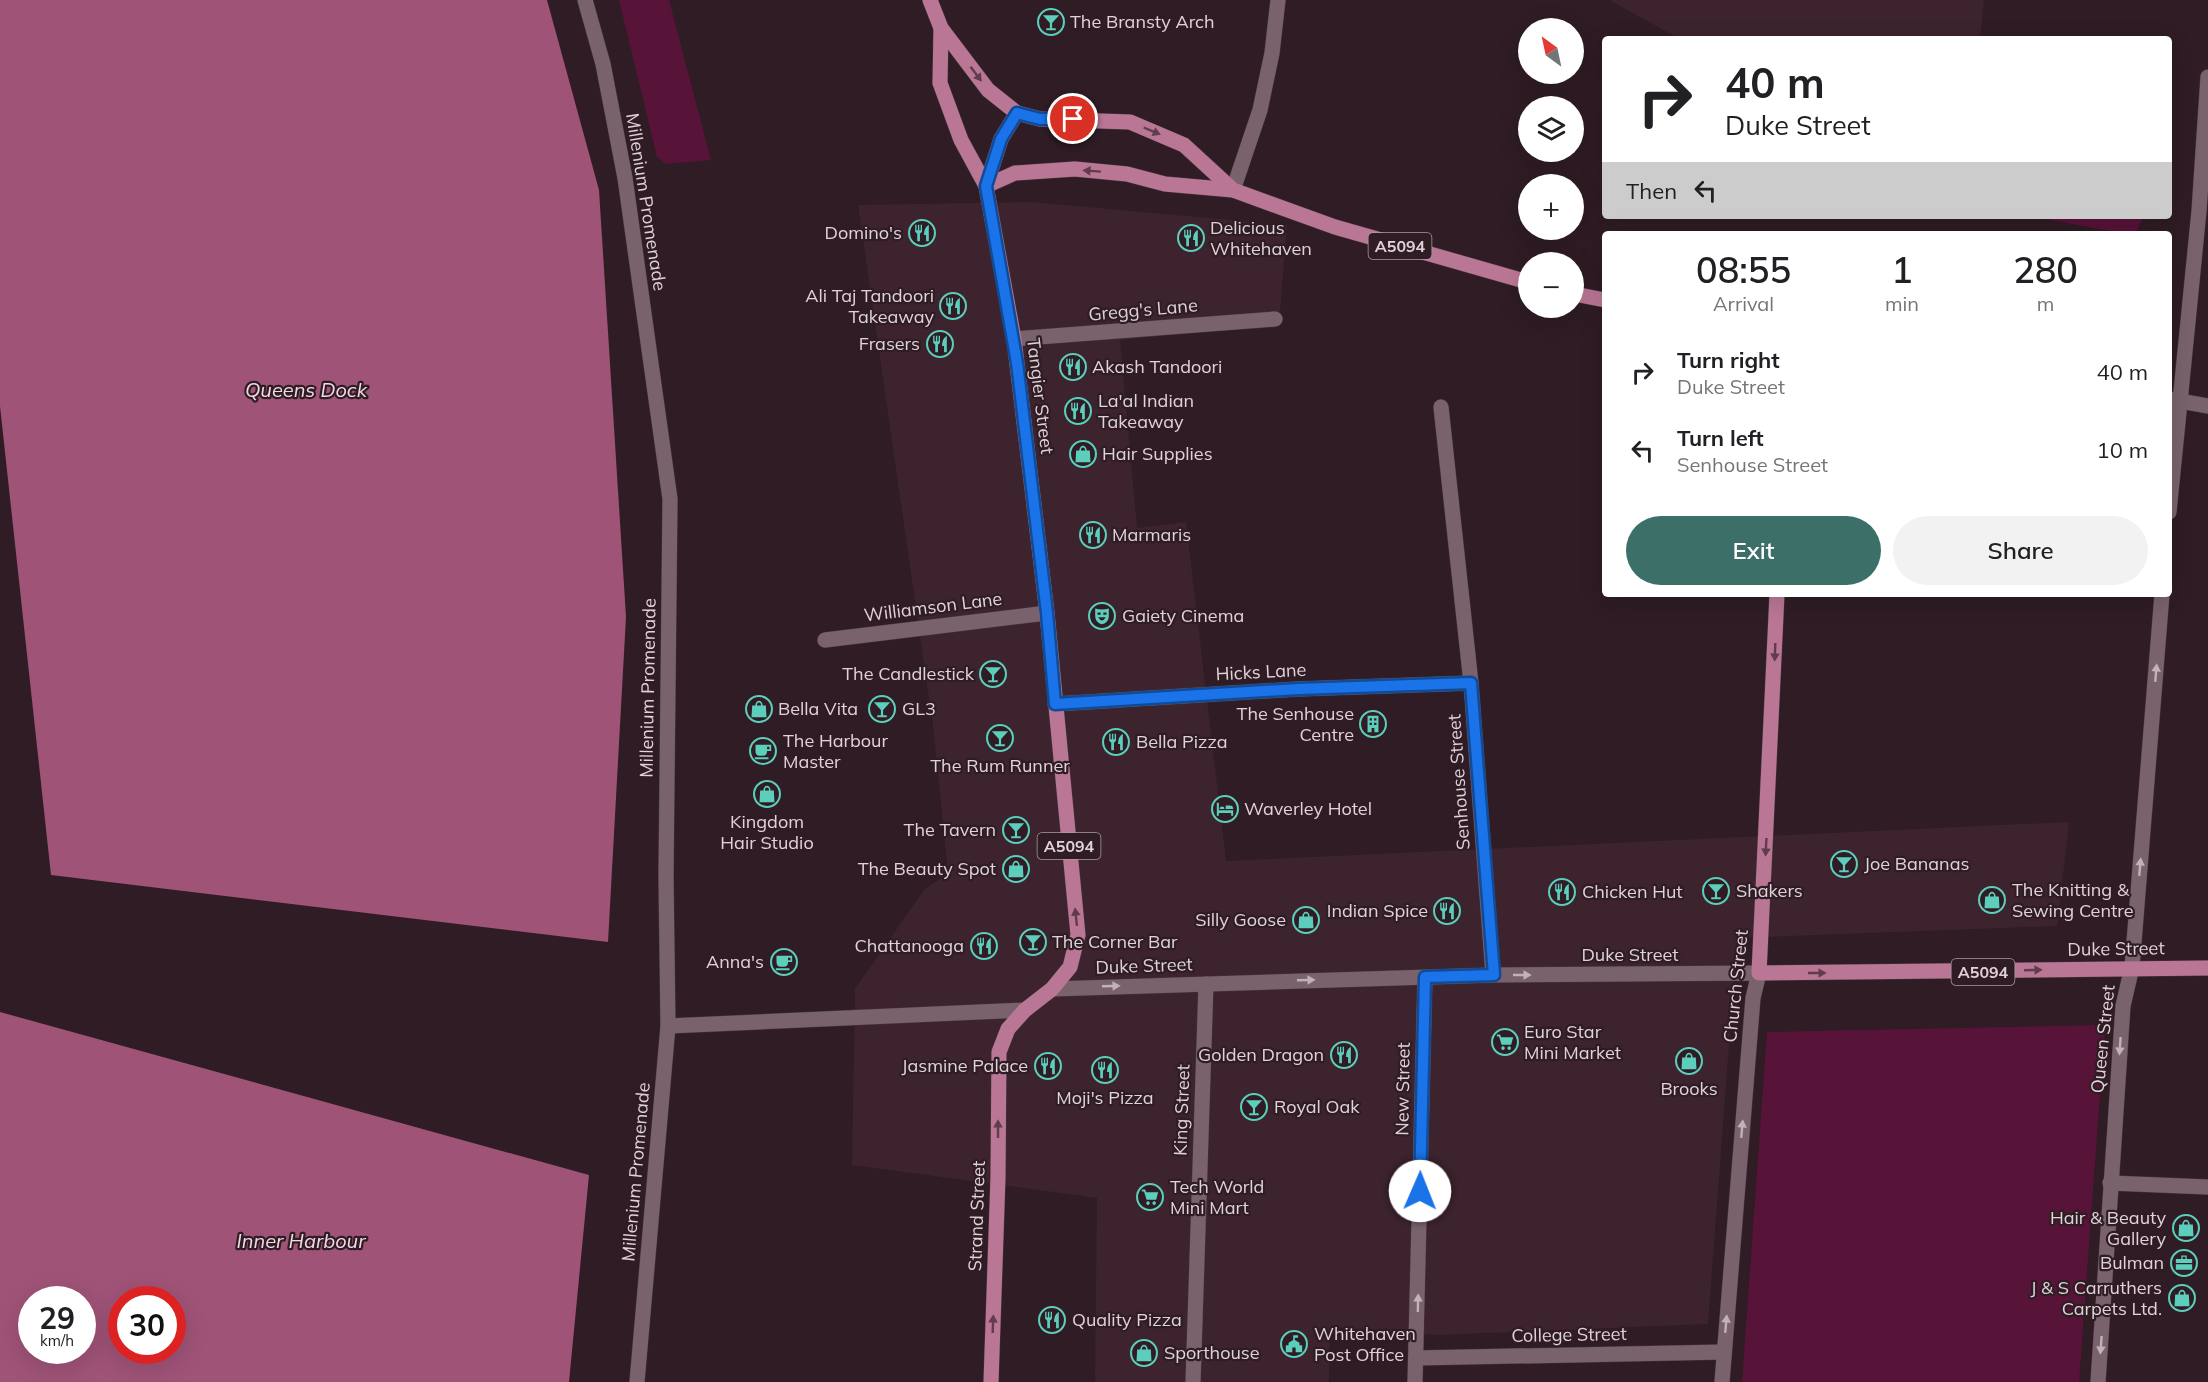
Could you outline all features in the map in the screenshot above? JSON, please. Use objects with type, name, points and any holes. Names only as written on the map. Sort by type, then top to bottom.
[{"type":"main road","name":"A5094","points":[[930,0],[941,28],[988,90],[1017,113],[1040,119],[1130,122],[1184,145],[1233,190]]},
{"type":"main road","name":"Tangier Street","points":[[941,28],[940,83],[961,140],[986,186],[1014,339],[1047,613]]},
{"type":"main road","name":"Tangier Street","points":[[986,186],[1001,139],[1017,113]]},
{"type":"main road","name":"A5094","points":[[986,186],[1015,172],[1075,169],[1127,174],[1165,184],[1233,190],[1335,227],[1518,279]]},
{"type":"main road","points":[[1584,296],[1602,299]]},
{"type":"main road","name":"Church Street","points":[[1759,973],[1771,774],[1777,597]]},
{"type":"main road","name":"A5094","points":[[1025,1010],[1052,989],[1070,967],[1078,935],[1047,613]]},
{"type":"main road","name":"Duke Street","points":[[1759,973],[1950,973],[2132,967],[2208,968]]},
{"type":"main road","name":"Strand Street","points":[[991,1382],[998,1177],[999,1052],[1008,1029],[1025,1010]]},
{"type":"street","name":"Millenium Promenade","points":[[585,0],[603,64],[625,178],[670,499],[666,876],[668,1026],[637,1382]]},
{"type":"street","points":[[1233,190],[1260,110],[1272,53],[1278,0]]},
{"type":"street","points":[[2172,445],[2174,400],[2203,212],[2208,77]]},
{"type":"street","name":"Gregg's Lane","points":[[1014,339],[1275,319]]},
{"type":"street","points":[[2174,400],[2208,406]]},
{"type":"street","name":"Senhouse Street","points":[[1441,407],[1471,683],[1494,975]]},
{"type":"street","name":"Queen Street","points":[[2098,1382],[2123,1006],[2132,967],[2162,597]]},
{"type":"street","name":"Williamson Lane","points":[[825,640],[1047,613]]},
{"type":"street","name":"Hicks Lane","points":[[1055,704],[1298,689],[1471,683]]},
{"type":"street","name":"Duke Street","points":[[1052,989],[1494,975],[1759,973]]},
{"type":"street","name":"Church Street","points":[[1722,1382],[1753,998],[1759,973]]},
{"type":"street","name":"New Street","points":[[1415,1382],[1425,977]]},
{"type":"street","name":"King Street","points":[[1193,1382],[1206,984]]},
{"type":"street","points":[[668,1026],[1025,1010]]},
{"type":"street","points":[[2110,1183],[2208,1187]]},
{"type":"street","name":"College Street","points":[[1416,1358],[1724,1352]]},
{"type":"shaded area","points":[[619,0],[669,0],[711,160],[666,164],[657,157]]},
{"type":"shaded area","points":[[1609,0],[1984,0],[1980,36],[1675,36]]},
{"type":"shaded area","points":[[1033,202],[1287,225],[1279,324],[1120,340],[1137,528],[1186,522],[1226,861],[2069,822],[2057,926],[1737,938],[1708,1324],[1438,1335],[1330,1327],[1329,1382],[1095,1382],[1097,1198],[852,1165],[855,989],[924,890],[948,873],[933,726],[858,205]]},
{"type":"shaded area","points":[[2044,219],[2142,219],[2136,231],[2110,231]]},
{"type":"shaded area","points":[[2105,1025],[2079,1382],[1742,1382],[1767,1032]]},
{"type":"water","name":"Queens Dock","points":[[0,0],[547,0],[599,190],[626,617],[608,942],[51,875],[0,406]]},
{"type":"water","name":"Inner Harbour","points":[[0,1012],[589,1175],[569,1382],[0,1382]]},
{"type":"place","name":"The Bransty Arch","points":[[1051,22]]},
{"type":"place","name":"Domino's","points":[[922,233]]},
{"type":"place","name":"Delicious Whitehaven","points":[[1191,238]]},
{"type":"place","name":"Ali Taj Tandoori Takeaway","points":[[953,306]]},
{"type":"place","name":"Frasers","points":[[940,344]]},
{"type":"place","name":"Akash Tandoori","points":[[1073,367]]},
{"type":"place","name":"La'al Indian Takeaway","points":[[1078,411]]},
{"type":"place","name":"Hair Supplies","points":[[1083,454]]},
{"type":"place","name":"Marmaris","points":[[1093,535]]},
{"type":"place","name":"Gaiety Cinema","points":[[1102,616]]},
{"type":"place","name":"The Candlestick","points":[[993,674]]},
{"type":"place","name":"Bella Vita","points":[[759,709]]},
{"type":"place","name":"GL3","points":[[882,709]]},
{"type":"place","name":"The Senhouse Centre","points":[[1373,724]]},
{"type":"place","name":"The Rum Runner","points":[[1000,738]]},
{"type":"place","name":"Bella Pizza","points":[[1116,742]]},
{"type":"place","name":"The Harbour Master","points":[[763,751]]},
{"type":"place","name":"Kingdom Hair Studio","points":[[767,794]]},
{"type":"place","name":"Waverley Hotel","points":[[1225,809]]},
{"type":"place","name":"The Tavern","points":[[1016,830]]},
{"type":"place","name":"Joe Bananas","points":[[1844,864]]},
{"type":"place","name":"The Beauty Spot","points":[[1016,869]]},
{"type":"place","name":"Shakers","points":[[1716,891]]},
{"type":"place","name":"Chicken Hut","points":[[1562,892]]},
{"type":"place","name":"The Knitting & Sewing Centre","points":[[1992,900]]},
{"type":"place","name":"Indian Spice","points":[[1447,911]]},
{"type":"place","name":"Silly Goose","points":[[1306,920]]},
{"type":"place","name":"The Corner Bar","points":[[1033,942]]},
{"type":"place","name":"Chattanooga","points":[[984,946]]},
{"type":"place","name":"Anna's","points":[[784,962]]},
{"type":"place","name":"Euro Star Mini Market","points":[[1505,1042]]},
{"type":"place","name":"Golden Dragon","points":[[1344,1055]]},
{"type":"place","name":"Brooks","points":[[1689,1061]]},
{"type":"place","name":"Jasmine Palace","points":[[1048,1066]]},
{"type":"place","name":"Moji's Pizza","points":[[1105,1070]]},
{"type":"place","name":"Royal Oak","points":[[1254,1107]]},
{"type":"place","name":"Tech World Mini Mart","points":[[1150,1197]]},
{"type":"place","name":"Hair & Beauty Gallery","points":[[2186,1228]]},
{"type":"place","name":"Bulman","points":[[2184,1263]]},
{"type":"place","name":"J & S Carruthers Carpets Ltd.","points":[[2182,1298]]},
{"type":"place","name":"Quality Pizza","points":[[1052,1320]]},
{"type":"place","name":"Whitehaven Post Office","points":[[1294,1344]]},
{"type":"place","name":"Sporthouse","points":[[1144,1353]]},
{"type":"route","points":[[1073,119],[1040,119],[1017,113],[1001,139],[986,186],[1014,339],[1047,613],[1055,704],[1298,689],[1471,683],[1494,975],[1425,977],[1420,1191]]}]
